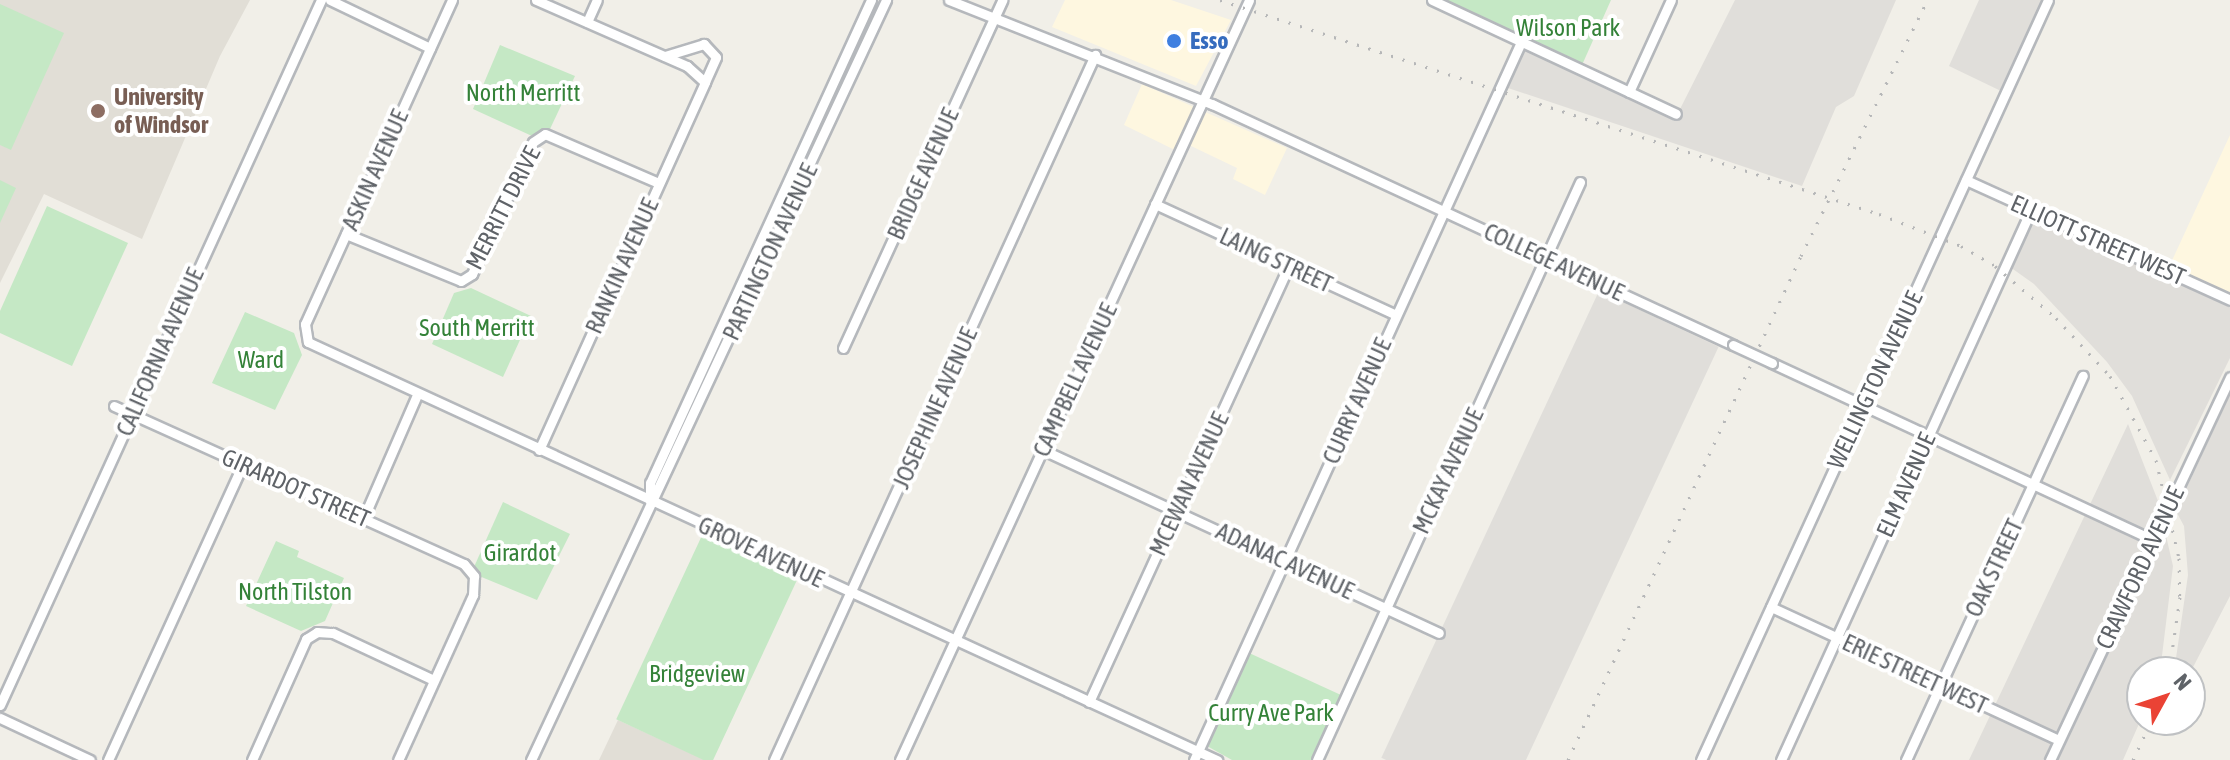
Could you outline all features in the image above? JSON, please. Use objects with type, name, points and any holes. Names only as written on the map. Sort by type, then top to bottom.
[{"type":"street","name":"CALIFORNIA AVENUE","points":[[0,705],[321,0]]},
{"type":"street","points":[[330,0],[430,48]]},
{"type":"street","name":"ASKIN AVENUE","points":[[308,342],[305,324],[452,0]]},
{"type":"street","points":[[536,0],[687,66],[705,82]]},
{"type":"street","points":[[587,22],[597,0]]},
{"type":"street","name":"PARTINGTON AVENUE","points":[[649,501],[650,483],[871,0]]},
{"type":"street","name":"PARTINGTON AVENUE","points":[[531,760],[649,501],[661,488],[886,0]]},
{"type":"street","name":"COLLEGE AVENUE","points":[[949,0],[995,15],[1203,100],[2153,540]]},
{"type":"street","name":"BRIDGE AVENUE","points":[[843,348],[1002,0]]},
{"type":"street","name":"CAMPBELL AVENUE","points":[[900,760],[1249,0]]},
{"type":"street","points":[[1432,0],[1676,114]]},
{"type":"street","points":[[1629,92],[1671,0]]},
{"type":"street","name":"WELLINGTON AVENUE","points":[[1701,760],[2048,0]]},
{"type":"street","name":"CURRY AVENUE","points":[[1196,756],[1521,42]]},
{"type":"street","name":"RANKIN AVENUE","points":[[539,450],[716,57],[712,47],[704,44],[665,56]]},
{"type":"street","name":"JOSEPHINE AVENUE","points":[[774,760],[1095,55]]},
{"type":"street","name":"MERRITT DRIVE","points":[[346,234],[461,281],[472,274],[533,142],[545,134],[659,183]]},
{"type":"street","name":"ELLIOTT STREET WEST","points":[[1966,180],[2230,300]]},
{"type":"street","name":"MCKAY AVENUE","points":[[1317,760],[1580,182]]},
{"type":"street","name":"LAING STREET","points":[[1155,204],[1396,315]]},
{"type":"street","name":"ELM AVENUE","points":[[1781,760],[2031,210]]},
{"type":"street","name":"MCEWAN AVENUE","points":[[1089,702],[1289,266]]},
{"type":"street","name":"GROVE AVENUE","points":[[308,342],[417,395],[1089,702],[1196,756],[1217,760]]},
{"type":"street","name":"OAK STREET","points":[[1906,760],[2083,376]]},
{"type":"street","name":"CRAWFORD AVENUE","points":[[2050,760],[2230,377]]},
{"type":"street","points":[[363,519],[417,395]]},
{"type":"street","name":"GIRARDOT STREET","points":[[114,406],[464,564],[474,576],[473,595],[434,680]]},
{"type":"street","name":"ADANAC AVENUE","points":[[1043,450],[1439,633]]},
{"type":"street","points":[[108,760],[243,464]]},
{"type":"street","name":"ERIE STREET WEST","points":[[1771,607],[2059,740]]},
{"type":"street","points":[[252,760],[306,639],[317,632],[333,633],[434,680],[398,760]]},
{"type":"street","points":[[0,718],[90,760]]},
{"type":"shaded area","name":"University of Windsor","points":[[0,0],[250,0],[220,56],[142,239],[44,194],[0,283]]},
{"type":"shaded area","points":[[1065,0],[1171,0],[1231,20],[1196,86],[1052,27]]},
{"type":"shaded area","points":[[1735,0],[1896,0],[1854,96],[1836,107],[1802,186],[1505,87],[1522,48],[1675,119]]},
{"type":"shaded area","points":[[1979,0],[2043,0],[2001,91],[1949,66]]},
{"type":"shaded area","points":[[1142,84],[1287,148],[1265,195],[1233,179],[1237,168],[1189,145],[1185,155],[1124,125]]},
{"type":"shaded area","points":[[2230,135],[2230,294],[2169,267]]},
{"type":"shaded area","points":[[2035,212],[2230,302],[2230,358],[2170,480],[2132,396],[2107,362],[2034,284],[2010,267]]},
{"type":"shaded area","points":[[1599,291],[1719,347],[1526,760],[1381,758]]},
{"type":"shaded area","points":[[2230,394],[2230,596],[2199,656],[2176,656],[2188,575],[2184,526],[2176,511]]},
{"type":"shaded area","points":[[2128,424],[2158,501],[2173,566],[2162,656],[2126,656],[2126,736],[2134,736],[2123,760],[1969,760]]},
{"type":"shaded area","points":[[618,720],[705,760],[599,760]]},
{"type":"green space","name":"Wilson Park","points":[[1442,0],[1611,0],[1582,65]]},
{"type":"green space","points":[[0,4],[64,33],[11,150],[0,145]]},
{"type":"green space","name":"North Merritt","points":[[500,45],[575,76],[550,129],[532,136],[473,109]]},
{"type":"green space","points":[[0,180],[16,188],[0,223]]},
{"type":"green space","points":[[47,206],[128,243],[72,366],[0,333],[0,311]]},
{"type":"green space","name":"South Merritt","points":[[471,288],[531,316],[503,377],[432,344],[454,293]]},
{"type":"green space","name":"Ward","points":[[245,312],[294,333],[302,355],[275,410],[212,383]]},
{"type":"green space","name":"Girardot","points":[[503,502],[570,534],[537,600],[479,576],[474,567]]},
{"type":"green space","name":"Bridgeview","points":[[705,529],[800,573],[713,760],[703,760],[616,719]]},
{"type":"green space","name":"North Tilston","points":[[276,541],[299,551],[297,557],[344,578],[325,621],[301,631],[246,606]]},
{"type":"green space","name":"Curry Ave Park","points":[[1247,652],[1341,695],[1311,760],[1232,760],[1207,746]]},
{"type":"railway","points":[[1220,0],[1879,214],[1961,246],[1995,266],[2056,318],[2110,376],[2156,460],[2179,558],[2180,597],[2171,656]]},
{"type":"railway","points":[[1568,760],[1801,256],[1927,1]]},
{"type":"railway","points":[[2133,760],[2144,736]]},
{"type":"place","name":"Esso","points":[[1174,41]]},
{"type":"place","name":"University of Windsor","points":[[98,111]]}]
